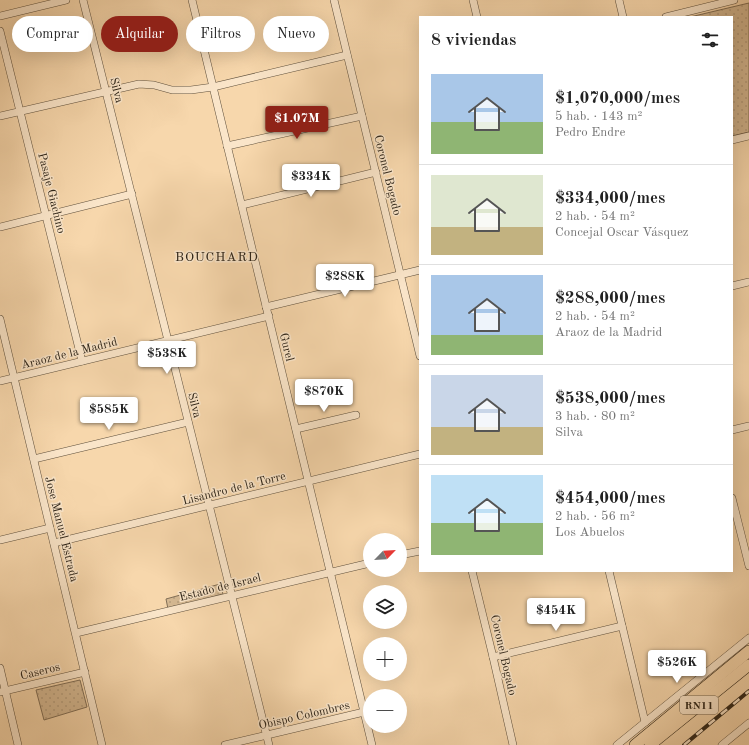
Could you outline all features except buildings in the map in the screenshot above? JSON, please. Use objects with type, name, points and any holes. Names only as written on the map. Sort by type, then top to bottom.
[{"type":"main road","name":"RN11","points":[[634,745],[749,651]]},
{"type":"main road","name":"RN11","points":[[650,745],[749,665]]},
{"type":"street","points":[[0,16],[66,0]]},
{"type":"street","name":"Silva","points":[[83,0],[269,745]]},
{"type":"street","name":"Gurel","points":[[192,0],[363,708]]},
{"type":"street","name":"Coronel Bogado","points":[[334,0],[419,352]]},
{"type":"street","points":[[473,0],[477,16]]},
{"type":"street","points":[[619,0],[623,16]]},
{"type":"street","points":[[670,16],[734,0]]},
{"type":"street","name":"Pasaje Giachino","points":[[0,31],[82,361]]},
{"type":"street","points":[[0,116],[139,84],[154,85],[172,90],[191,90],[213,87],[347,55]]},
{"type":"street","points":[[228,146],[362,116]]},
{"type":"street","points":[[733,140],[749,136]]},
{"type":"street","points":[[242,205],[376,172]]},
{"type":"street","points":[[0,227],[132,194]]},
{"type":"street","points":[[266,307],[419,270]]},
{"type":"street","points":[[733,286],[749,282]]},
{"type":"street","name":"Araoz de la Madrid","points":[[0,381],[268,316]]},
{"type":"street","name":"Jose Manuel Estrada","points":[[0,318],[102,745]]},
{"type":"street","points":[[296,429],[356,415]]},
{"type":"street","points":[[34,459],[188,422]]},
{"type":"street","points":[[733,430],[749,426]]},
{"type":"street","name":"Lisandro de la Torre","points":[[54,543],[419,454]]},
{"type":"street","points":[[733,502],[749,566]]},
{"type":"street","points":[[0,540],[50,528]]},
{"type":"street","points":[[407,554],[419,551]]},
{"type":"street","name":"Estado de Israel","points":[[76,633],[363,565]]},
{"type":"street","name":"Coronel Bogado","points":[[472,572],[513,745]]},
{"type":"street","points":[[609,572],[646,722]]},
{"type":"street","points":[[493,657],[622,626]]},
{"type":"street","points":[[617,745],[749,638]]},
{"type":"street","points":[[0,668],[3,692],[18,745]]},
{"type":"street","name":"Caseros","points":[[3,692],[85,672]]},
{"type":"street","name":"Obispo Colombres","points":[[225,745],[363,712]]},
{"type":"street","points":[[722,745],[730,742],[749,723]]},
{"type":"street","name":"Gurel","points":[[369,733],[372,745]]},
{"type":"shaded area","points":[[749,3],[749,132],[733,136],[733,16],[694,16]]},
{"type":"shaded area","points":[[220,584],[223,594],[168,609],[166,599]]},
{"type":"shaded area","points":[[80,680],[87,707],[44,720],[36,690]]},
{"type":"railway","points":[[684,745],[749,691]]},
{"type":"district","name":"BOUCHARD","points":[[217,256]]}]
